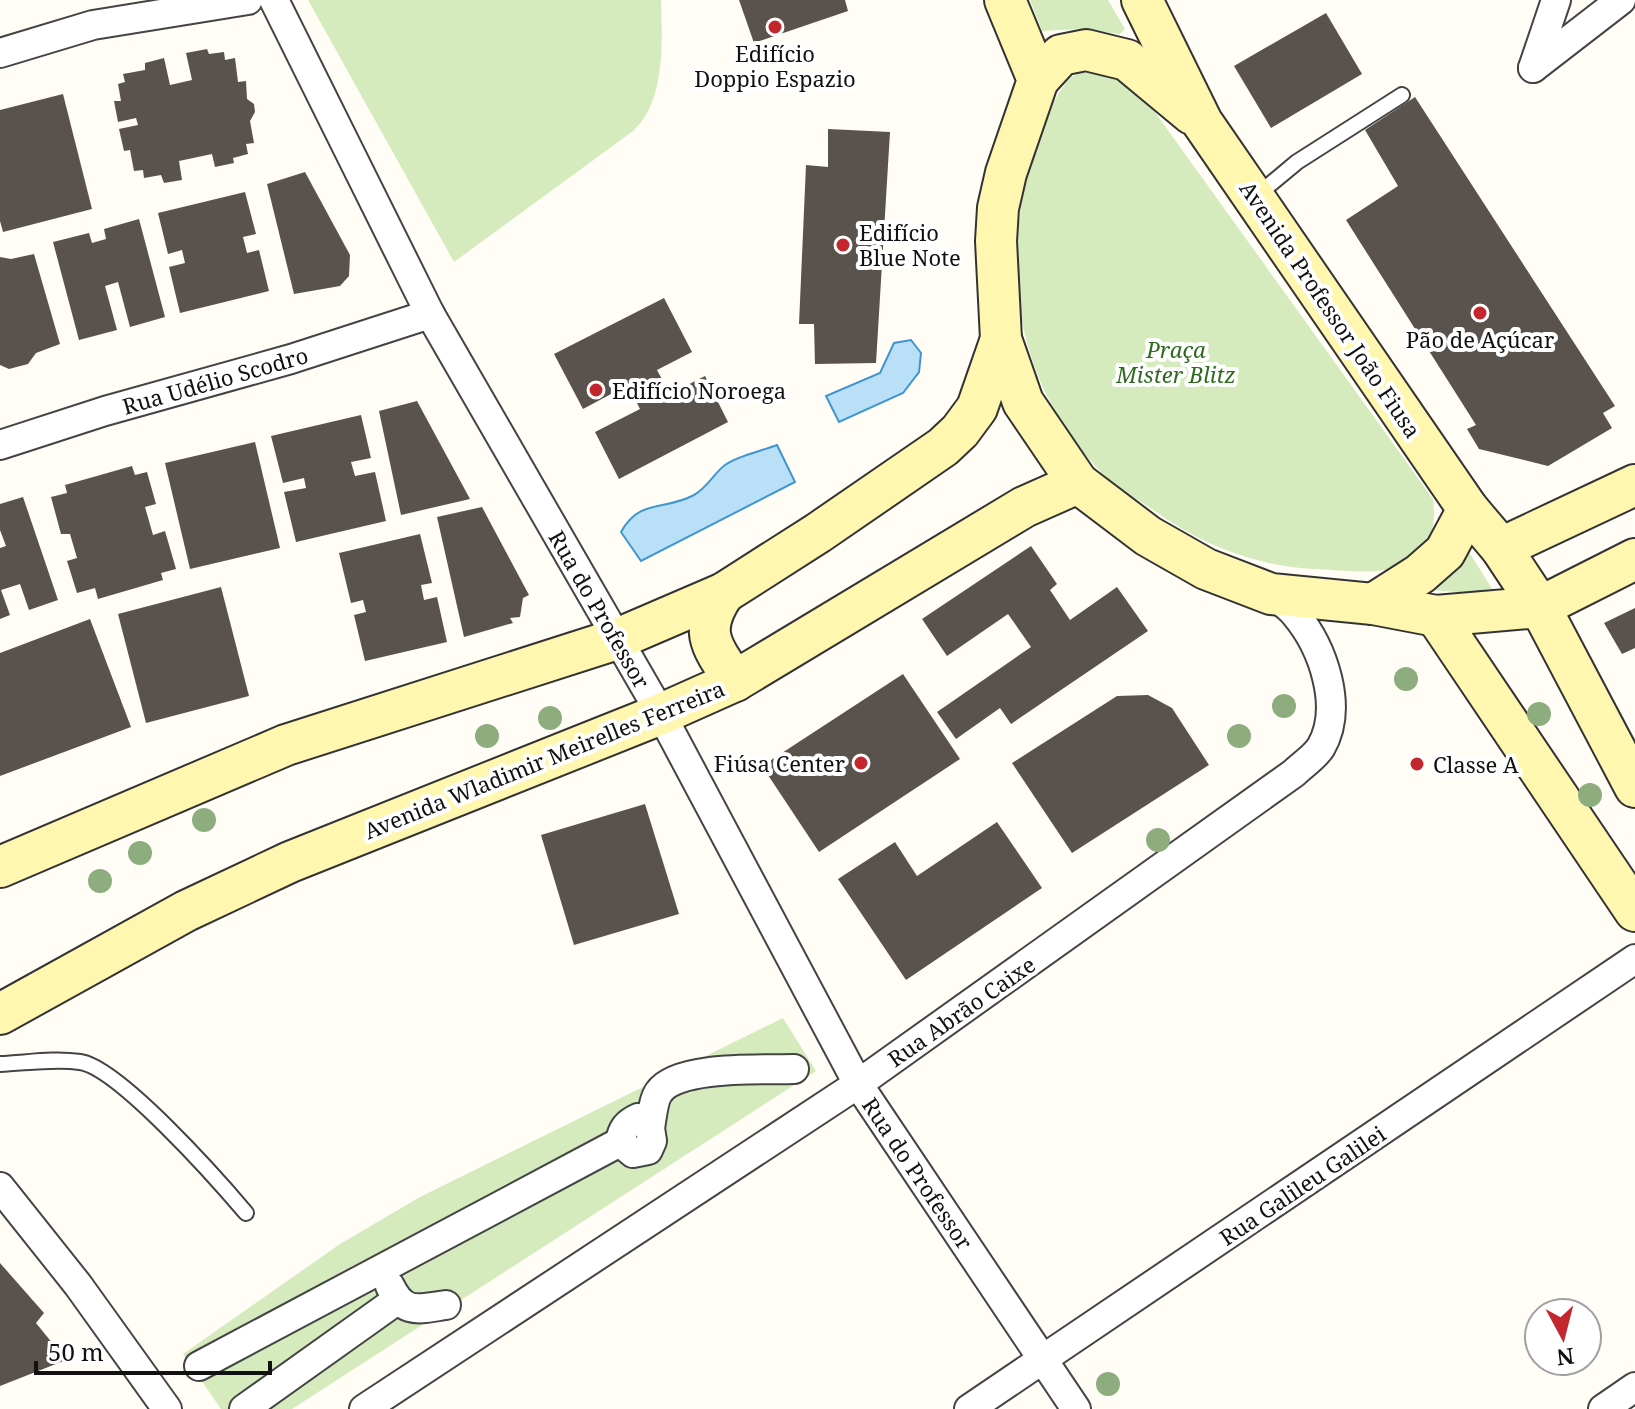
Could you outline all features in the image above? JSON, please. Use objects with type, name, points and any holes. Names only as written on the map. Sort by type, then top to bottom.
[{"type":"main road","points":[[1005,0],[1038,80]]},
{"type":"main road","name":"Avenida Professor João Fiusa","points":[[1142,0],[1202,122],[1468,509],[1501,548],[1540,607],[1635,787]]},
{"type":"main road","points":[[1202,122],[1127,60],[1086,50],[1061,55],[1038,80],[1006,173],[998,208],[996,241],[1001,339],[1023,402],[1078,483],[1148,536],[1206,569],[1271,594],[1373,604],[1436,616],[1540,607],[1635,559]]},
{"type":"main road","points":[[0,867],[286,745],[617,639],[724,593],[943,447],[977,408],[1001,339]]},
{"type":"main road","name":"Avenida Wladimir Meirelles Ferreira","points":[[0,1014],[186,911],[290,862],[661,714],[735,681],[1024,507],[1078,483]]},
{"type":"main road","points":[[1501,548],[1635,485]]},
{"type":"main road","points":[[1373,604],[1420,574],[1445,552],[1468,509]]},
{"type":"main road","points":[[724,593],[713,609],[707,631],[717,655],[735,681]]},
{"type":"main road","points":[[1436,616],[1635,911]]},
{"type":"street","points":[[93,25],[113,0]]},
{"type":"street","points":[[0,53],[163,6],[248,0]]},
{"type":"street","name":"Rua do Professor","points":[[274,0],[430,314],[661,714],[858,1084],[1076,1409]]},
{"type":"street","points":[[1556,0],[1533,68],[1621,0]]},
{"type":"street","name":"Rua Udélio Scodro","points":[[0,445],[105,411],[291,359],[430,314]]},
{"type":"street","name":"Rua Abrão Caixe","points":[[364,1409],[858,1084],[1294,773],[1320,749],[1331,721],[1327,676],[1295,614],[1271,594]]},
{"type":"street","name":"Rua Galileu Galilei","points":[[969,1409],[1635,959]]},
{"type":"street","points":[[199,1366],[620,1142],[629,1122],[638,1118],[646,1121],[650,1128],[658,1093],[670,1082],[697,1073],[794,1069]]},
{"type":"street","points":[[0,1187],[78,1285],[167,1409]]},
{"type":"street","points":[[410,1254],[390,1276],[389,1285],[397,1300],[417,1309],[446,1305]]},
{"type":"street","points":[[244,1409],[397,1300]]},
{"type":"street","points":[[1603,1409],[1635,1387]]},
{"type":"lane","points":[[1255,197],[1297,162],[1402,95]]},
{"type":"lane","points":[[0,1064],[82,1062],[106,1072],[201,1161],[246,1213]]},
{"type":"green space","points":[[308,0],[661,0],[657,87],[644,118],[633,131],[454,262]]},
{"type":"green space","points":[[1030,0],[1108,0],[1125,29],[1120,34],[1080,29],[1042,31]]},
{"type":"green space","name":"Praça Mister Blitz","points":[[1093,72],[1126,85],[1152,108],[1433,499],[1432,532],[1425,547],[1414,559],[1391,569],[1352,571],[1292,567],[1228,551],[1170,522],[1120,488],[1103,474],[1075,441],[1053,407],[1036,371],[1018,294],[1017,254],[1020,213],[1028,171],[1046,118],[1068,81],[1077,74]]},
{"type":"green space","points":[[1469,552],[1496,595],[1431,590]]},
{"type":"green space","points":[[783,1018],[816,1071],[292,1409],[221,1409],[183,1354],[340,1244],[420,1197]]},
{"type":"water","points":[[911,340],[921,353],[919,372],[903,393],[839,422],[826,396],[880,373],[894,343]]},
{"type":"water","points":[[777,445],[795,482],[641,561],[621,532],[636,514],[694,495],[721,468]]},
{"type":"building","name":"Edifício Doppio Espazio","points":[[739,0],[845,0],[848,11],[754,43]]},
{"type":"building","points":[[1326,13],[1362,74],[1271,128],[1234,66]]},
{"type":"building","points":[[207,49],[209,54],[224,52],[225,60],[235,58],[238,82],[246,81],[247,99],[254,104],[255,112],[250,121],[254,143],[246,144],[248,154],[233,158],[234,163],[215,167],[212,154],[179,161],[182,180],[164,183],[161,175],[144,178],[143,170],[134,171],[130,150],[124,151],[119,129],[138,125],[136,118],[118,122],[114,101],[121,101],[118,84],[125,82],[123,74],[145,70],[145,63],[164,58],[170,85],[192,80],[186,53]]},
{"type":"building","points":[[63,94],[92,209],[3,232],[0,221],[0,110]]},
{"type":"building","name":"Pão de Açúcar","points":[[1415,97],[1615,406],[1603,413],[1612,428],[1548,466],[1479,449],[1467,429],[1476,425],[1346,220],[1398,186],[1365,130]]},
{"type":"building","name":"Edifício Blue Note","points":[[828,129],[890,132],[876,363],[815,364],[814,324],[799,324],[806,165],[828,167]]},
{"type":"building","points":[[305,172],[350,255],[349,276],[340,286],[294,294],[267,184]]},
{"type":"building","points":[[245,192],[256,234],[243,237],[247,253],[259,250],[269,291],[180,313],[169,267],[185,263],[182,250],[168,254],[158,213]]},
{"type":"building","points":[[139,219],[165,317],[130,327],[118,282],[105,286],[117,330],[79,340],[53,242],[89,233],[92,243],[106,239],[104,229]]},
{"type":"building","points":[[34,254],[60,344],[36,353],[28,364],[9,369],[0,365],[0,257],[11,259]]},
{"type":"building","name":"Edifício Noroega","points":[[664,298],[692,352],[657,370],[670,394],[705,376],[728,422],[619,479],[595,432],[640,409],[628,385],[583,409],[554,354]]},
{"type":"building","points":[[417,401],[470,499],[401,515],[379,411]]},
{"type":"building","points":[[361,415],[371,458],[351,462],[355,476],[375,472],[386,521],[296,542],[284,492],[306,488],[304,478],[283,483],[271,436]]},
{"type":"building","points":[[255,442],[280,548],[190,569],[165,463]]},
{"type":"building","points":[[132,466],[135,475],[147,472],[156,504],[145,507],[153,535],[165,531],[176,569],[161,573],[163,580],[98,599],[95,588],[77,593],[67,561],[77,558],[70,534],[61,534],[51,497],[67,493],[65,485]]},
{"type":"building","points":[[23,497],[58,600],[29,610],[20,584],[1,590],[10,615],[0,619],[0,548],[6,546],[0,530],[0,504]]},
{"type":"building","points":[[482,507],[529,595],[523,598],[520,617],[510,618],[513,623],[464,637],[437,517]]},
{"type":"building","points":[[420,534],[432,583],[421,585],[424,600],[437,597],[447,642],[365,661],[354,615],[366,612],[363,600],[351,603],[339,553]]},
{"type":"building","points":[[1031,546],[1057,584],[1050,590],[1070,620],[1117,587],[1148,631],[1011,724],[1000,708],[956,739],[937,712],[1031,647],[1008,614],[947,656],[922,619]]},
{"type":"building","points":[[221,587],[249,696],[146,723],[118,614]]},
{"type":"building","points":[[1635,608],[1635,648],[1622,654],[1604,623]]},
{"type":"building","points":[[90,619],[131,727],[0,776],[0,653]]},
{"type":"building","name":"Fiúsa Center","points":[[903,674],[960,759],[819,852],[762,766]]},
{"type":"building","points":[[1148,695],[1172,708],[1209,765],[1072,853],[1012,763],[1117,696]]},
{"type":"building","points":[[645,804],[679,914],[574,945],[541,835]]},
{"type":"building","points":[[997,822],[1042,888],[906,980],[838,879],[895,842],[917,876]]},
{"type":"building","points":[[0,1263],[44,1313],[36,1323],[66,1360],[0,1386]]},
{"type":"place","name":"Edifício Doppio Espazio","points":[[775,27]]},
{"type":"place","name":"Edifício Blue Note","points":[[843,245]]},
{"type":"place","name":"Pão de Açúcar","points":[[1480,313]]},
{"type":"place","name":"Edifício Noroega","points":[[596,390]]},
{"type":"place","name":"Fiúsa Center","points":[[861,763]]},
{"type":"place","name":"Classe A","points":[[1417,764]]}]
